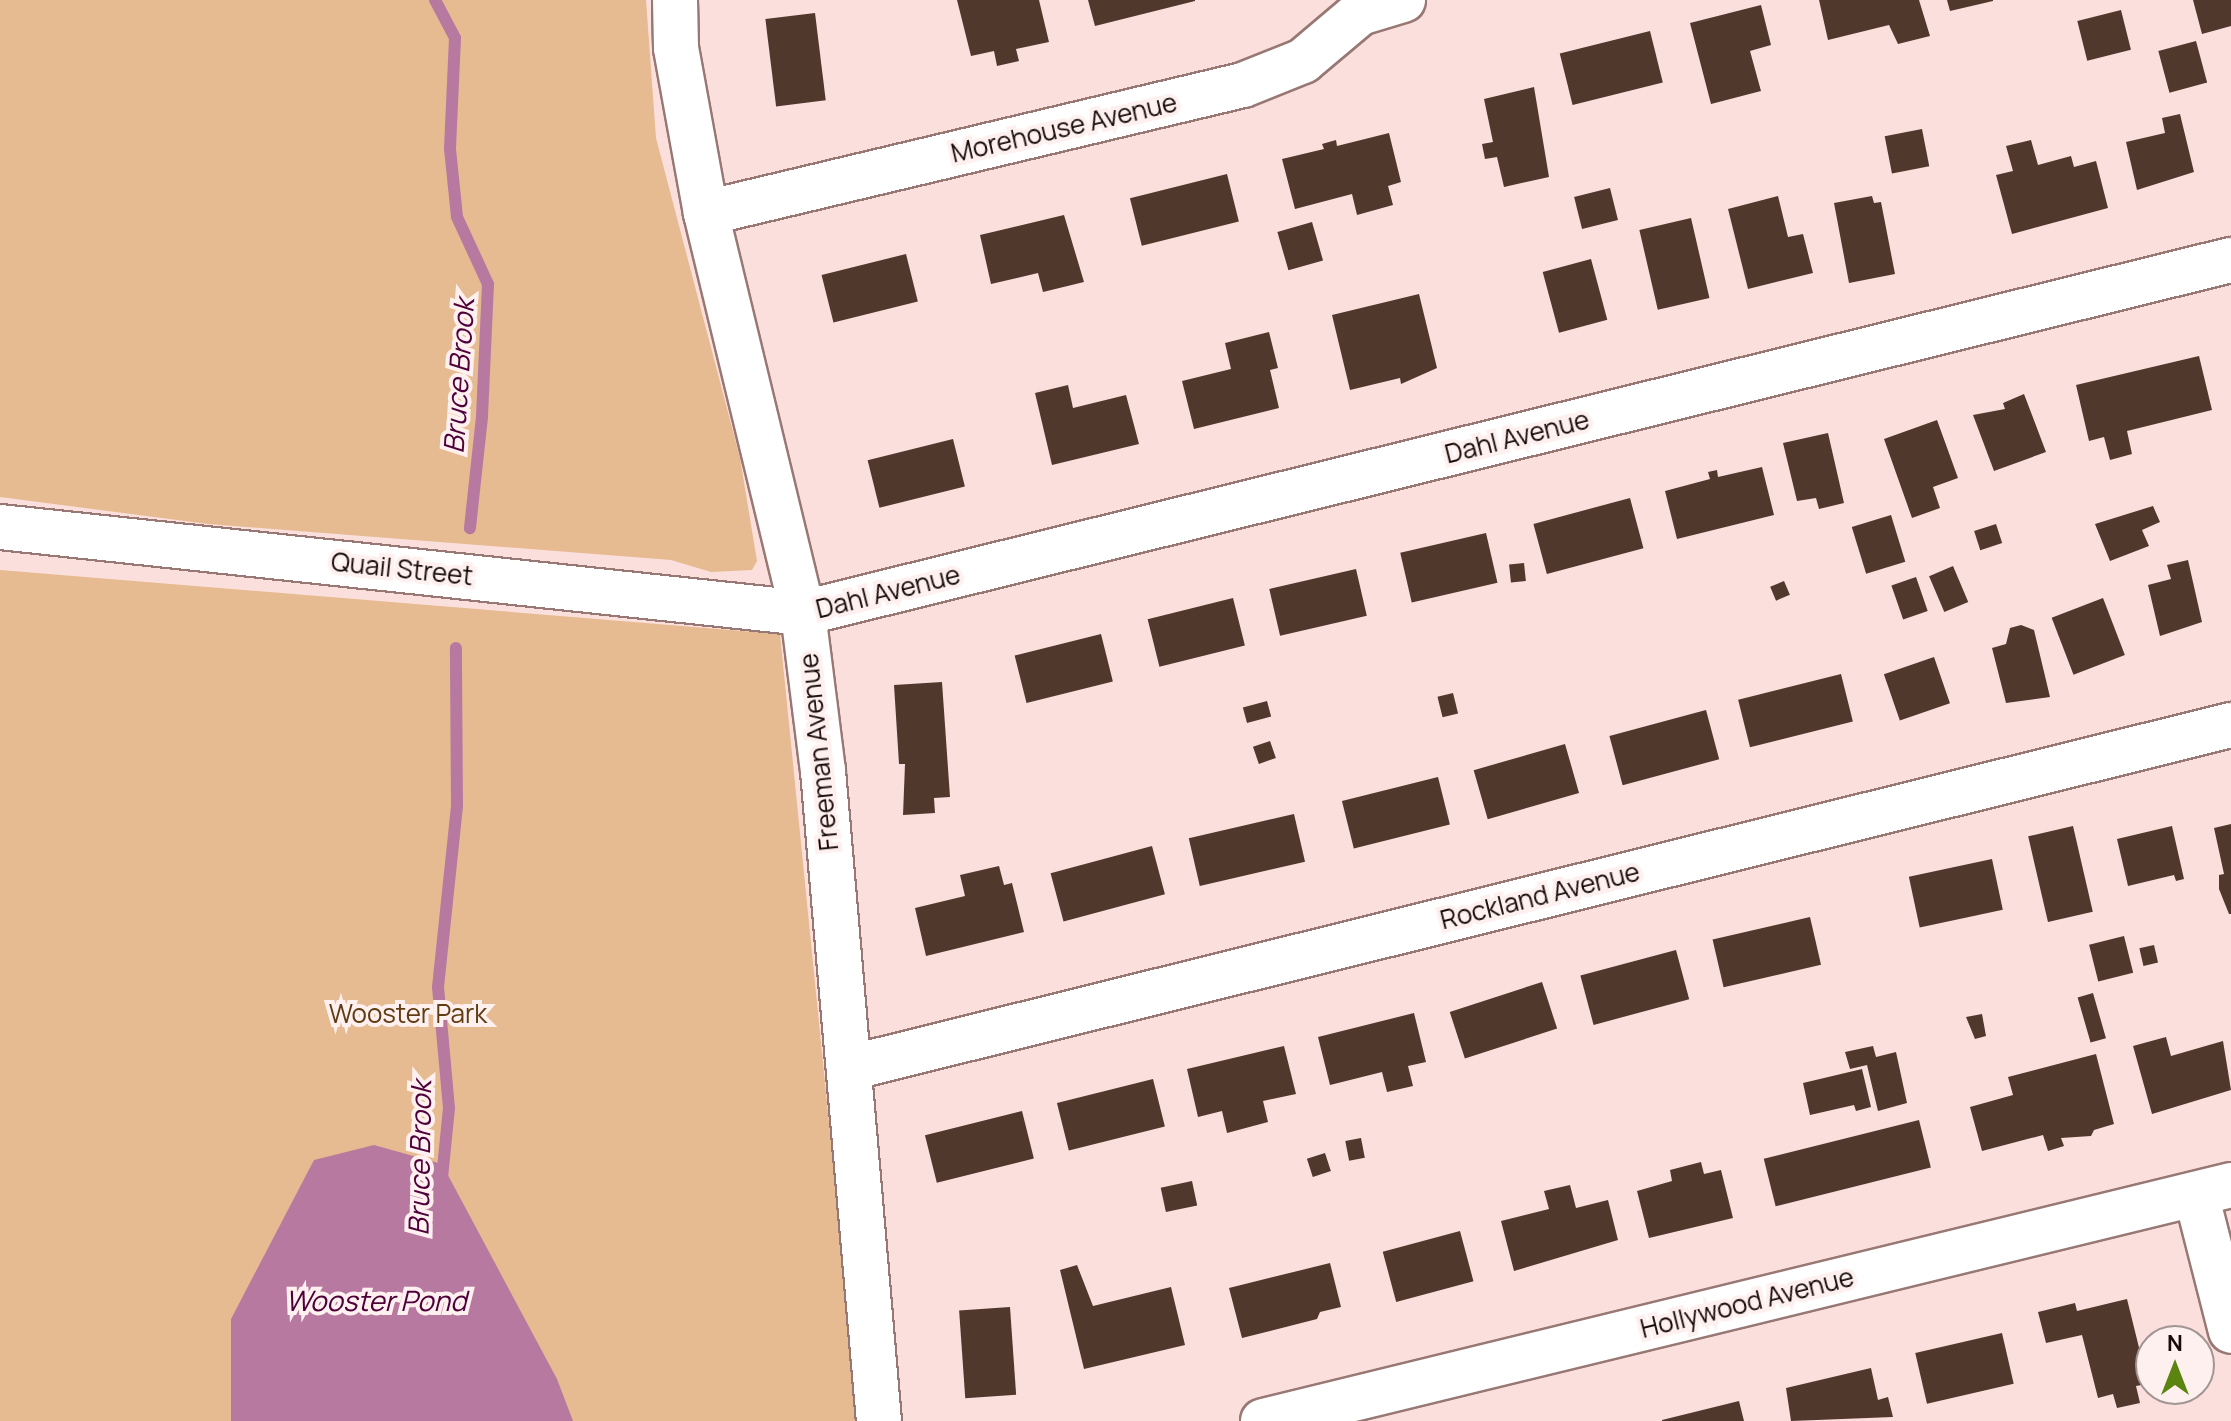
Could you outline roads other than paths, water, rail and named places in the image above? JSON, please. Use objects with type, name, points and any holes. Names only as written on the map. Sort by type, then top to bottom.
[{"type":"street","name":"Freeman Avenue","points":[[675,0],[676,48],[706,213],[803,613],[849,1068],[879,1421]]},
{"type":"street","name":"Morehouse Avenue","points":[[706,213],[1243,85],[1303,61],[1360,13],[1403,0]]},
{"type":"street","name":"Dahl Avenue","points":[[803,613],[2231,260]]},
{"type":"street","name":"Quail Street","points":[[0,527],[803,613]]},
{"type":"street","name":"Rockland Avenue","points":[[849,1068],[2231,725]]},
{"type":"street","points":[[2213,1190],[2231,1331]]},
{"type":"street","name":"Hollywood Avenue","points":[[1263,1421],[2213,1190]]},
{"type":"water","name":"Wooster Pond","points":[[374,1145],[442,1164],[557,1379],[573,1421],[231,1421],[231,1319],[314,1160]]},
{"type":"waterway","name":"Bruce Brook","points":[[435,0],[455,38],[450,149],[457,217],[488,284],[482,417],[470,528]]},
{"type":"waterway","name":"Bruce Brook","points":[[442,1178],[449,1108],[438,987],[457,807],[456,648]]},
{"type":"park label","name":"Wooster Park","points":[[408,1014]]}]
